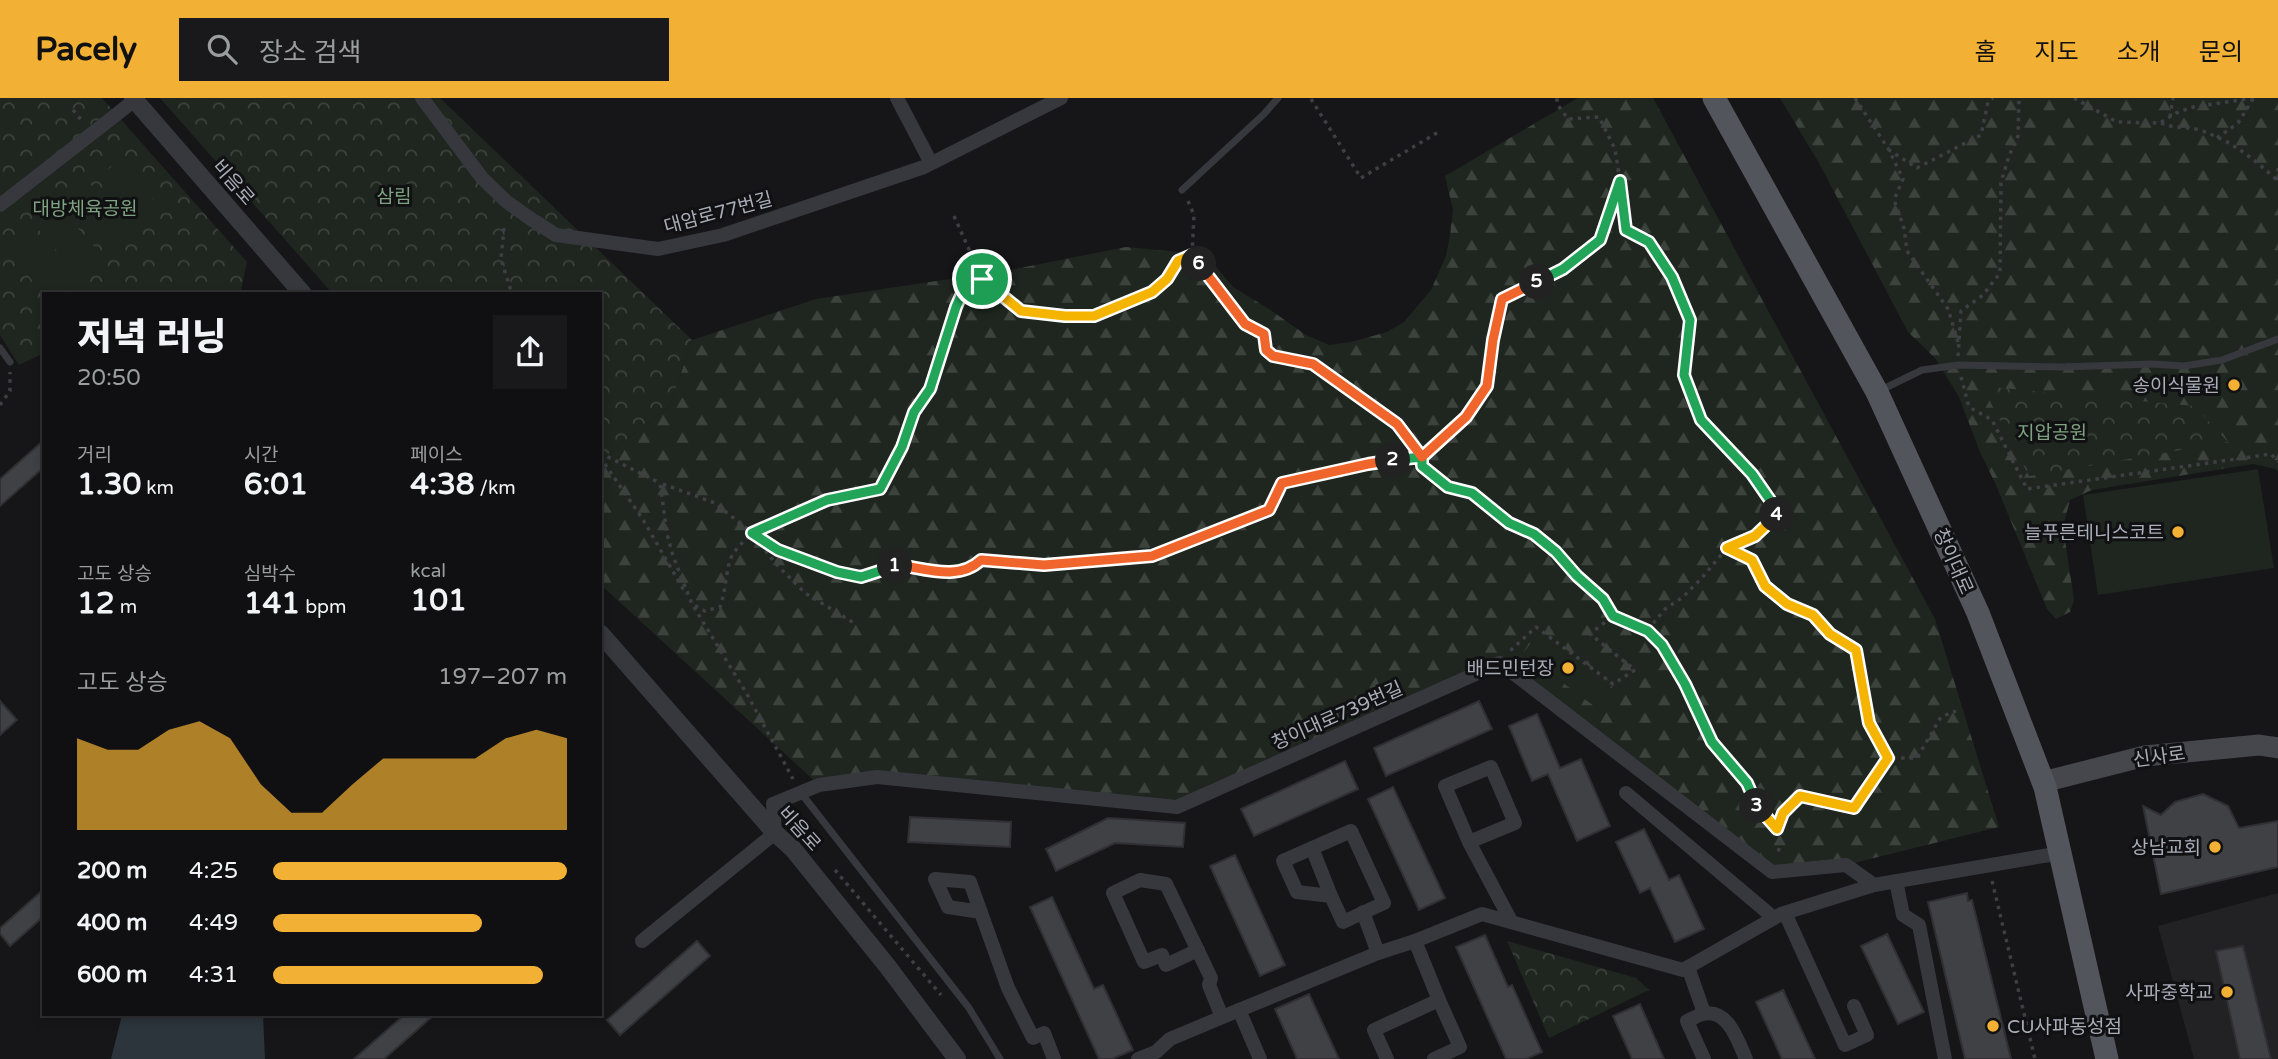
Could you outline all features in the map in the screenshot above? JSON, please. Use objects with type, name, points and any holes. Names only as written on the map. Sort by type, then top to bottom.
[{"type":"main road","name":"창이대로","points":[[1714,98],[1878,392],[1978,613],[2043,782],[2107,1059]]},
{"type":"main road","name":"신사로","points":[[2043,782],[2145,756],[2259,745],[2278,748]]},
{"type":"street","name":"대암로77번길","points":[[422,98],[482,178],[508,202],[556,234],[658,249],[723,235],[931,163],[1061,98]]},
{"type":"street","points":[[897,98],[931,163]]},
{"type":"street","points":[[0,205],[134,99]]},
{"type":"street","name":"비음로","points":[[134,99],[301,292]]},
{"type":"street","name":"비음로","points":[[602,635],[775,833],[793,849],[888,967],[957,1059]]},
{"type":"street","name":"창이대로739번길","points":[[775,833],[774,804],[819,785],[877,777],[1177,807],[1500,663],[1772,872],[1846,865],[1874,885]]},
{"type":"street","points":[[1469,842],[1515,823],[1491,767],[1445,786],[1469,842],[1511,921]]},
{"type":"street","points":[[1626,793],[1780,916],[1845,1045],[1867,1035],[1854,1006]]},
{"type":"street","points":[[1312,848],[1343,922],[1384,903],[1351,831],[1312,848],[1283,861],[1297,892],[1331,895]]},
{"type":"street","points":[[642,941],[775,833]]},
{"type":"street","points":[[1138,1059],[1156,1052],[1170,1039],[1378,953],[1482,914],[1684,970],[1780,916],[1874,885],[2061,853]]},
{"type":"street","points":[[1198,950],[1166,965],[1161,955],[1144,962],[1113,893],[1140,880],[1166,884],[1198,950],[1211,978],[1209,985],[1223,1017]]},
{"type":"street","points":[[1896,881],[1903,915],[1919,925],[1945,1059]]},
{"type":"street","points":[[981,912],[1008,988],[1032,1038],[1044,1034],[1054,1059]]},
{"type":"street","points":[[1363,912],[1378,953]]},
{"type":"street","points":[[1415,941],[1460,1047],[1434,1059]]},
{"type":"street","points":[[1688,967],[1704,1013]]},
{"type":"street","points":[[1387,1059],[1374,1030],[1439,1000]]},
{"type":"street","points":[[1239,1010],[1260,1059]]},
{"type":"street","points":[[1704,1059],[1687,1021],[1704,1013],[1720,1016],[1734,1031],[1746,1059]]},
{"type":"lane","points":[[1182,190],[1278,98]]},
{"type":"lane","points":[[1878,392],[1922,370],[1958,365],[2184,366],[2222,360],[2278,339]]},
{"type":"lane","points":[[0,348],[10,362]]},
{"type":"lane","points":[[801,793],[969,1008],[1000,1059]]},
{"type":"path","points":[[1558,98],[1557,104],[1568,119],[1599,117],[1615,149],[1626,230],[1649,242],[1672,277],[1690,320],[1684,375],[1701,420],[1752,474],[1779,513],[1755,536],[1727,548],[1701,579],[1665,610],[1648,631]]},
{"type":"path","points":[[1855,98],[1889,150],[1903,179],[1894,200],[1904,229],[1907,251],[1948,309],[1959,344],[1961,311],[1983,295],[2000,273],[2001,182],[2018,136],[2019,98]]},
{"type":"path","points":[[1889,150],[1917,168],[1981,135],[1988,102],[1993,98]]},
{"type":"path","points":[[2074,98],[2117,122],[2160,123],[2172,128],[2196,129],[2250,155],[2278,182]]},
{"type":"path","points":[[2170,117],[2173,98]]},
{"type":"path","points":[[1311,99],[1362,178],[1440,131]]},
{"type":"path","points":[[2160,123],[2193,107],[2254,99]]},
{"type":"path","points":[[2217,138],[2238,123],[2254,99]]},
{"type":"path","points":[[2278,165],[2278,182]]},
{"type":"path","points":[[602,456],[660,483],[715,503],[778,550],[837,572],[861,577],[899,565],[949,573],[970,570],[981,560],[1044,565],[1152,556],[1269,510],[1282,483],[1368,464],[1422,457],[1466,417],[1487,386],[1502,299],[1563,269],[1600,240],[1620,181]]},
{"type":"path","points":[[1189,202],[1194,215],[1192,255],[1245,324],[1264,334],[1266,350],[1273,356],[1313,364],[1397,424],[1422,457],[1422,466],[1448,487],[1472,493],[1509,523],[1534,534],[1603,599],[1613,616],[1648,631],[1662,645],[1685,684],[1712,742],[1747,783],[1756,805],[1782,838]]},
{"type":"path","points":[[954,216],[982,279],[1021,311],[1094,316],[1152,292],[1167,279],[1178,261],[1192,255]]},
{"type":"path","points":[[504,228],[500,259],[511,292]]},
{"type":"path","points":[[660,483],[667,534],[692,604],[705,611],[720,607],[725,594],[731,556],[752,533],[827,500],[880,489],[906,438],[914,412],[930,389],[956,307],[967,282],[982,279]]},
{"type":"path","points":[[0,405],[10,391],[10,362]]},
{"type":"path","points":[[1958,365],[1969,407],[1992,419],[2026,489],[2271,454],[2278,463]]},
{"type":"path","points":[[602,458],[642,518],[748,696],[801,793]]},
{"type":"path","points":[[752,533],[776,564],[805,593],[854,623]]},
{"type":"path","points":[[1727,548],[1752,560],[1765,586],[1787,604],[1813,615],[1830,634],[1856,650],[1869,723],[1888,758]]},
{"type":"path","points":[[1507,653],[1535,627],[1613,684],[1635,670],[1590,634],[1613,616]]},
{"type":"path","points":[[1888,758],[1917,758],[1941,717],[1956,710]]},
{"type":"path","points":[[1777,829],[1783,813],[1800,796],[1854,808],[1888,758]]},
{"type":"path","points":[[1988,865],[2035,1059]]},
{"type":"path","points":[[833,868],[946,1000]]},
{"type":"shaded area","name":"사파중학교","points":[[2278,893],[2278,1059],[2194,1059],[2158,926]]},
{"type":"shaded area","points":[[122,1016],[263,1016],[265,1059],[111,1059]]},
{"type":"green space","name":"대방체육공원","points":[[0,98],[102,98],[247,262],[241,290],[42,292],[42,354],[19,365],[0,335]]},
{"type":"green space","name":"삼림","points":[[160,98],[440,98],[692,340],[670,406],[602,458],[602,292],[331,292]]},
{"type":"green space","points":[[1578,98],[1653,98],[1935,619],[1999,827],[1846,865],[1772,872],[1500,663],[1177,807],[878,777],[819,785],[602,586],[602,458],[670,406],[692,340],[816,299],[1010,270],[1126,247],[1201,254],[1233,287],[1306,335],[1329,345],[1351,342],[1387,332],[1404,322],[1431,290],[1446,256],[1450,235],[1453,210],[1445,176]]},
{"type":"green space","points":[[1780,98],[2278,98],[2278,472],[2276,469],[2253,464],[2092,490],[2070,500],[2063,527],[2074,600],[2070,612],[2056,619],[2047,609],[1959,397],[1935,358],[1908,332],[1819,163]]},
{"type":"green space","points":[[119,160],[161,208],[139,227],[97,179]]},
{"type":"green space","points":[[90,184],[133,231],[111,251],[68,204]]},
{"type":"green space","points":[[61,209],[104,258],[81,278],[38,229]]},
{"type":"green space","points":[[33,236],[74,283],[63,292],[42,292],[10,254]]},
{"type":"green space","name":"지압공원","points":[[1982,386],[2194,406],[2228,442],[2029,476]]},
{"type":"green space","name":"늘푸른테니스코트","points":[[2258,469],[2274,568],[2098,595],[2083,495]]},
{"type":"green space","name":"배드민턴장","points":[[1541,631],[1613,684],[1594,706],[1523,653]]},
{"type":"green space","points":[[1507,941],[1636,978],[1649,990],[1549,1038]]},
{"type":"building","points":[[42,442],[42,469],[0,506],[0,479]]},
{"type":"building","points":[[0,701],[17,720],[0,735]]},
{"type":"building","points":[[1479,701],[1492,729],[1386,776],[1374,748]]},
{"type":"building","points":[[1537,714],[1560,768],[1581,759],[1610,826],[1577,841],[1548,774],[1532,781],[1509,726]]},
{"type":"building","points":[[1345,761],[1358,789],[1254,836],[1241,809]]},
{"type":"building","points":[[1393,787],[1445,898],[1419,910],[1368,799]]},
{"type":"building","name":"상남교회","points":[[2203,794],[2228,806],[2239,828],[2278,821],[2278,867],[2161,894],[2143,806],[2161,815],[2175,802]]},
{"type":"building","points":[[910,817],[1011,822],[1010,847],[908,842]]},
{"type":"building","points":[[1108,818],[1185,823],[1183,847],[1115,843],[1056,871],[1046,849]]},
{"type":"building","points":[[1644,829],[1669,880],[1679,875],[1704,929],[1675,942],[1650,888],[1640,893],[1616,842]]},
{"type":"building","points":[[1235,855],[1285,965],[1260,976],[1210,866]]},
{"type":"building","points":[[42,891],[42,918],[10,946],[0,934],[0,928]]},
{"type":"building","points":[[1967,893],[1968,901],[1972,900],[2011,1059],[1965,1059],[1928,902]]},
{"type":"building","points":[[1052,897],[1094,989],[1103,985],[1133,1050],[1112,1059],[1099,1059],[1030,907]]},
{"type":"building","points":[[1887,934],[1924,1012],[1898,1024],[1861,946]]},
{"type":"building","points":[[1485,935],[1508,987],[1512,985],[1542,1052],[1526,1059],[1506,1059],[1456,947]]},
{"type":"building","points":[[697,941],[710,956],[620,1035],[607,1020]]},
{"type":"building","points":[[2243,946],[2271,1059],[2240,1059],[2216,951]]},
{"type":"building","points":[[1783,990],[1815,1059],[1782,1059],[1756,1002]]},
{"type":"building","points":[[1309,994],[1339,1059],[1297,1059],[1275,1009]]},
{"type":"building","points":[[1640,1004],[1664,1059],[1632,1059],[1613,1016]]},
{"type":"building","points":[[403,1016],[433,1016],[384,1059],[354,1059]]},
{"type":"place","name":"송이식물원","points":[[2234,385]]},
{"type":"place","name":"늘푸른테니스코트","points":[[2178,532]]},
{"type":"place","name":"배드민턴장","points":[[1568,668]]},
{"type":"place","name":"상남교회","points":[[2215,847]]},
{"type":"place","name":"사파중학교","points":[[2227,992]]},
{"type":"place","name":"CU사파동성점","points":[[1993,1026]]},
{"type":"route","points":[[982,279],[967,282],[956,307],[930,389],[914,412],[902,447],[880,489],[827,500],[752,533],[778,550],[837,572],[861,577],[899,565],[949,573],[970,570],[981,560],[1044,565],[1152,556],[1269,510],[1282,483],[1368,464],[1422,457],[1422,466],[1448,487],[1472,493],[1509,523],[1534,534],[1603,599],[1613,616],[1648,631],[1662,645],[1685,684],[1712,742],[1747,783],[1756,805],[1777,829],[1783,813],[1800,796],[1854,808],[1888,758],[1869,723],[1856,650],[1830,634],[1813,615],[1787,604],[1765,586],[1752,560],[1727,548],[1755,536],[1779,513],[1752,474],[1701,420],[1684,375],[1690,320],[1672,277],[1649,242],[1626,230],[1620,181],[1600,240],[1563,269],[1502,299],[1487,386],[1466,417],[1422,457],[1397,424],[1313,364],[1273,356],[1266,350],[1264,334],[1245,324],[1192,255],[1178,261],[1167,279],[1152,292],[1094,316],[1021,311],[982,279]]}]
